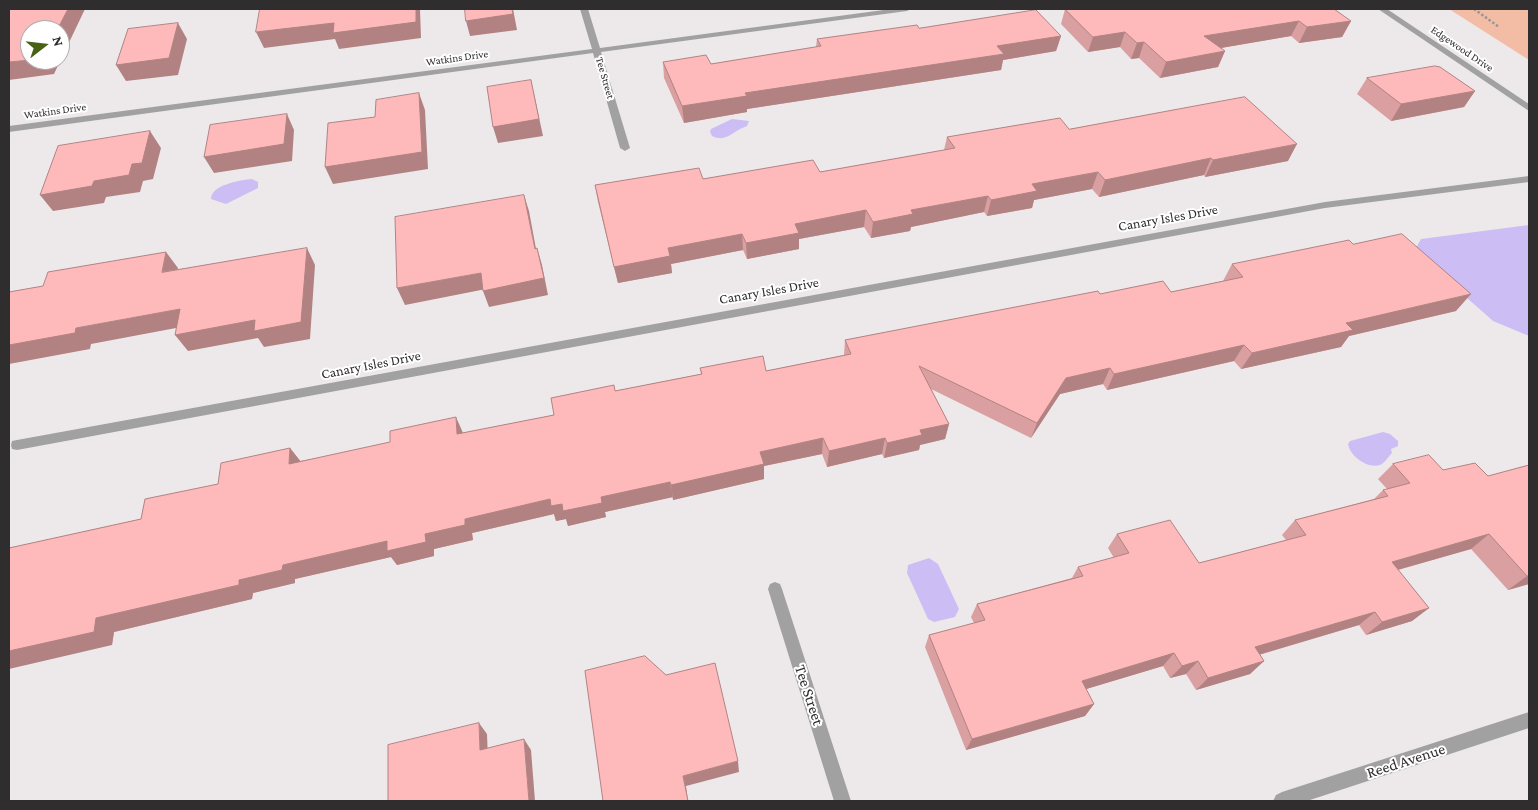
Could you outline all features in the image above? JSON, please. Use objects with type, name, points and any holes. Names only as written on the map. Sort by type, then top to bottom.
[{"type":"street","name":"Tee Street","points":[[584,9],[625,148]]},
{"type":"street","name":"Watkins Drive","points":[[9,128],[907,9]]},
{"type":"street","name":"Edgewood Drive","points":[[1382,9],[1529,108]]},
{"type":"street","name":"Canary Isles Drive","points":[[17,445],[1325,205],[1529,179]]},
{"type":"street","name":"Tee Street","points":[[775,589],[843,801]]},
{"type":"street","name":"Reed Avenue","points":[[1282,801],[1529,720]]},
{"type":"path","points":[[1474,9],[1499,27]]},
{"type":"shaded area","points":[[1449,9],[1529,9],[1529,60]]},
{"type":"shaded area","points":[[732,119],[749,121],[747,126],[726,137],[717,138],[712,136],[711,129]]},
{"type":"shaded area","points":[[252,179],[258,182],[258,188],[226,204],[211,199],[212,194],[216,190],[227,184]]},
{"type":"shaded area","points":[[1529,225],[1529,336],[1493,321],[1414,251],[1421,239]]},
{"type":"shaded area","points":[[1383,432],[1390,434],[1398,441],[1398,446],[1391,449],[1392,453],[1380,465],[1375,466],[1365,463],[1349,449],[1348,444],[1350,441]]},
{"type":"shaded area","points":[[929,558],[938,564],[959,609],[955,617],[934,622],[928,619],[907,573],[908,565]]},
{"type":"building","points":[[9,9],[68,9],[62,20],[20,20],[20,61],[9,62]]},
{"type":"building","points":[[260,9],[416,9],[416,22],[333,33],[334,23],[256,32]]},
{"type":"building","points":[[465,9],[512,9],[513,14],[466,21]]},
{"type":"building","points":[[1065,9],[1334,9],[1351,21],[1307,27],[1299,21],[1204,36],[1225,51],[1166,62],[1144,42],[1137,43],[1125,32],[1093,37]]},
{"type":"building","points":[[1036,10],[1061,36],[997,46],[1004,54],[745,93],[747,96],[682,106],[663,62],[706,55],[711,64],[821,46],[817,39],[917,25],[919,28]]},
{"type":"building","points":[[178,23],[169,58],[116,65],[128,29]]},
{"type":"building","points":[[1435,66],[1440,67],[1475,91],[1401,104],[1367,78]]},
{"type":"building","points":[[531,80],[539,119],[493,127],[487,87]]},
{"type":"building","points":[[419,93],[422,152],[325,167],[328,123],[375,117],[376,100]]},
{"type":"building","points":[[1245,97],[1297,144],[1213,160],[1211,158],[1105,180],[1098,172],[1032,184],[1037,191],[991,200],[988,196],[911,210],[913,214],[873,222],[866,210],[795,224],[799,233],[746,243],[742,234],[668,248],[670,256],[614,267],[595,185],[699,168],[703,179],[813,160],[820,172],[955,148],[947,137],[1060,118],[1069,129]]},
{"type":"building","points":[[287,114],[284,144],[204,157],[210,125]]},
{"type":"building","points":[[150,131],[142,163],[132,164],[129,175],[94,181],[92,186],[40,195],[58,146]]},
{"type":"building","points":[[524,195],[535,249],[537,248],[544,278],[483,291],[481,273],[397,288],[395,217]]},
{"type":"building","points":[[1402,234],[1471,294],[1346,323],[1353,330],[1252,353],[1244,345],[1114,374],[1110,368],[1066,378],[1037,423],[919,366],[949,424],[920,430],[922,435],[887,443],[885,438],[829,451],[823,438],[760,452],[764,464],[671,485],[670,482],[601,497],[602,503],[563,511],[562,504],[551,506],[550,499],[465,519],[465,525],[425,534],[426,542],[387,551],[387,541],[283,565],[282,570],[239,580],[239,585],[96,618],[94,632],[9,651],[9,548],[141,519],[145,499],[218,484],[221,463],[290,448],[289,464],[390,442],[390,431],[456,417],[457,434],[554,415],[551,398],[614,385],[615,391],[702,374],[700,368],[763,356],[766,371],[851,354],[845,340],[1098,291],[1100,294],[1163,281],[1171,292],[1243,277],[1232,264],[1349,240],[1353,244]]},
{"type":"building","points":[[307,248],[301,322],[254,331],[255,320],[175,335],[180,309],[76,328],[75,333],[9,345],[9,292],[43,286],[48,272],[166,252],[162,272]]},
{"type":"building","points":[[1429,455],[1443,470],[1475,463],[1488,476],[1529,465],[1529,576],[1489,534],[1392,562],[1429,608],[1382,622],[1375,612],[1255,647],[1264,661],[1208,678],[1198,661],[1182,666],[1174,653],[1082,681],[1094,704],[972,739],[929,635],[985,620],[977,604],[1083,576],[1078,567],[1129,553],[1117,534],[1170,520],[1199,563],[1306,535],[1295,520],[1388,496],[1383,490],[1410,483],[1393,464]]},
{"type":"building","points":[[645,656],[666,675],[715,663],[738,761],[683,776],[688,801],[603,801],[585,671]]},
{"type":"building","points":[[479,723],[480,750],[524,739],[529,801],[388,801],[388,745]]}]
